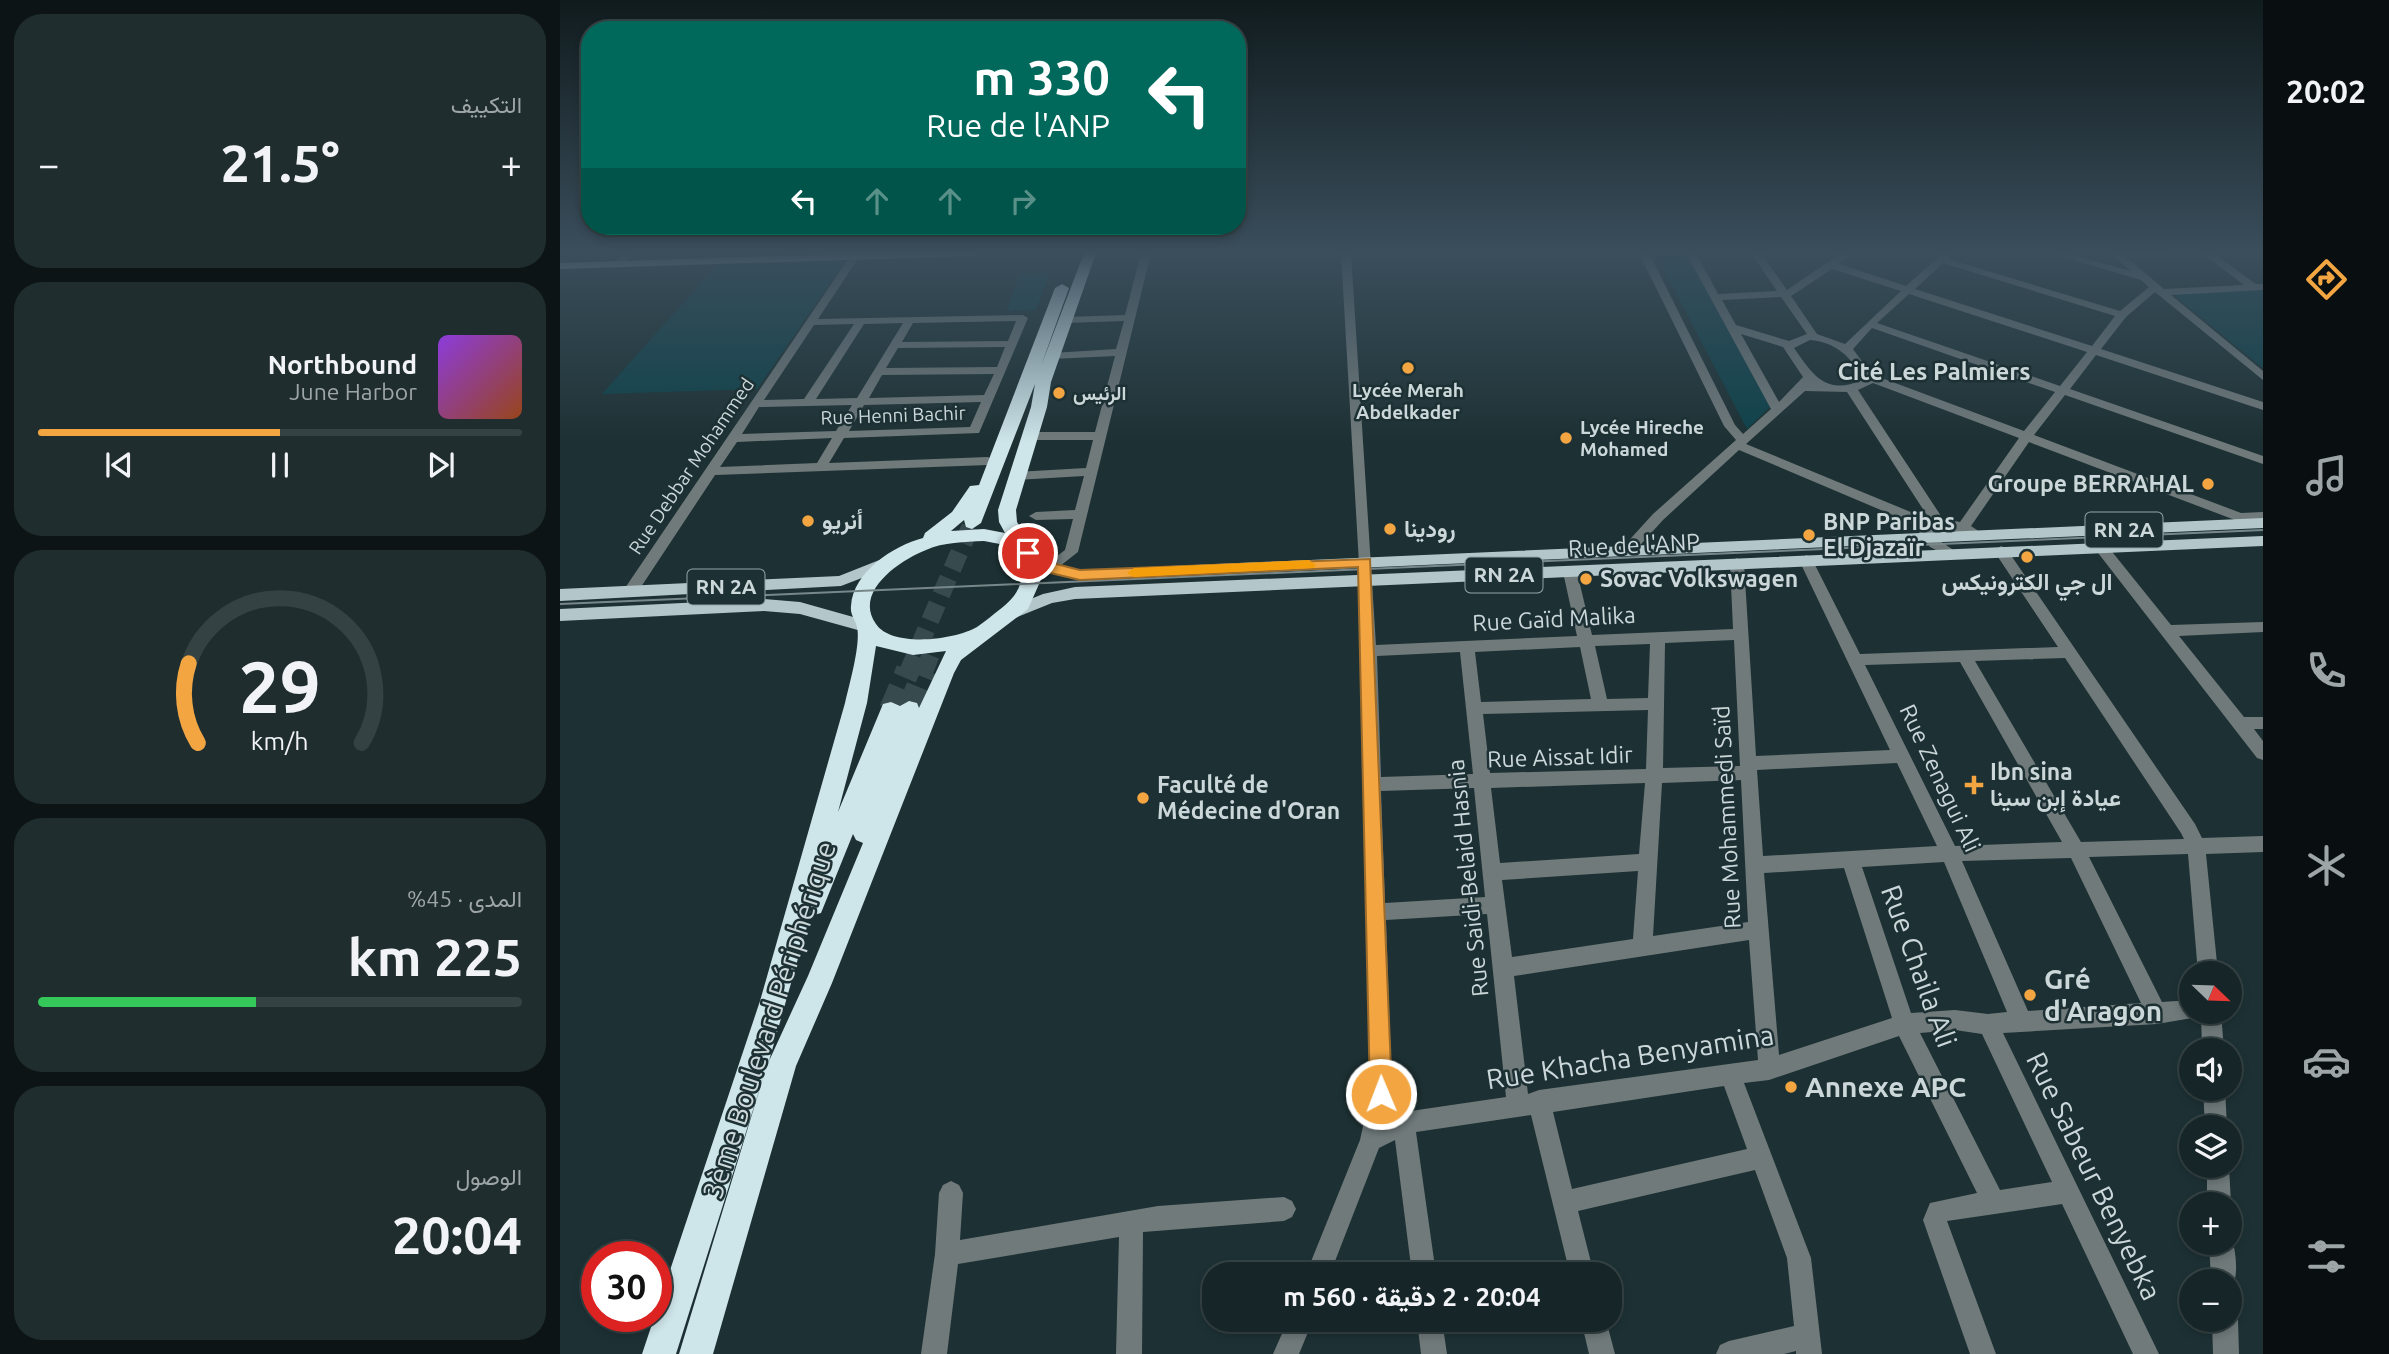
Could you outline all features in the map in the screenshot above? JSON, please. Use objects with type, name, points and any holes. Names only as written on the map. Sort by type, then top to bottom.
[{"type":"highway","points":[[778,1073],[819,983],[944,673],[954,655],[1021,604],[1033,582],[1032,561],[1008,522],[1007,510],[1030,436],[1043,382],[1045,353],[1056,316]]},
{"type":"highway","points":[[1043,382],[978,523],[1036,361],[1045,353],[1066,316]]},
{"type":"highway","points":[[659,1354],[774,1001],[856,703],[864,665],[866,627],[860,605],[863,593],[868,583],[887,562],[919,544],[958,516],[974,495],[1030,359],[1045,353]]},
{"type":"highway","points":[[919,544],[946,536],[982,533],[1005,538],[1029,553]]},
{"type":"highway","points":[[866,627],[878,638],[913,648],[934,647],[977,635]]},
{"type":"highway","name":"3ème Boulevard Périphérique","points":[[696,1354],[778,1073],[900,709],[774,1001]]},
{"type":"main road","name":"Rue de l'ANP","points":[[1010,614],[1049,598],[1075,593],[1626,551],[1932,529],[1985,536],[2263,523]]},
{"type":"main road","name":"Rue de l'ANP","points":[[1029,553],[1047,567],[1065,574],[1080,575],[1570,572],[2100,546],[2263,541]]},
{"type":"main road","name":"RN 2A","points":[[560,595],[841,581],[887,562]]},
{"type":"main road","name":"RN 2A","points":[[560,615],[764,605],[800,608],[866,627]]},
{"type":"street","name":"Rue Debbar Mohammed","points":[[630,592],[814,316]]},
{"type":"street","points":[[1323,1262],[1371,1140],[1381,1094],[1366,572],[1350,316]]},
{"type":"street","points":[[1676,316],[1740,443],[1932,529],[1963,528],[1985,536]]},
{"type":"street","points":[[1724,316],[1776,408]]},
{"type":"street","points":[[1799,316],[1814,337]]},
{"type":"street","points":[[1850,344],[1879,316]]},
{"type":"street","points":[[1988,316],[2263,406]]},
{"type":"street","points":[[1963,528],[2027,436],[2121,316]]},
{"type":"street","points":[[2192,316],[2263,377]]},
{"type":"street","name":"Rue Henni Bachir","points":[[733,438],[975,430],[1023,318],[910,320]]},
{"type":"street","points":[[1029,553],[1060,561],[1071,552],[1130,318],[1065,320]]},
{"type":"street","points":[[810,322],[910,320]]},
{"type":"street","points":[[820,468],[910,320]]},
{"type":"street","points":[[808,402],[861,321]]},
{"type":"street","points":[[1870,324],[2263,460]]},
{"type":"street","points":[[1730,327],[1789,345],[1814,337],[1850,344]]},
{"type":"street","points":[[895,345],[1012,344]]},
{"type":"street","points":[[1850,344],[1868,377],[2240,517],[2263,516]]},
{"type":"street","points":[[1789,345],[1805,382],[1824,388],[1851,388],[1864,384],[1868,377]]},
{"type":"street","points":[[1045,353],[1121,352]]},
{"type":"street","points":[[878,372],[1000,370]]},
{"type":"street","points":[[1626,551],[1658,517],[1805,382]]},
{"type":"street","points":[[1851,388],[1932,529],[1951,553]]},
{"type":"street","points":[[755,404],[989,398]]},
{"type":"street","points":[[1030,436],[1101,436]]},
{"type":"street","points":[[710,471],[988,461]]},
{"type":"street","points":[[1016,476],[1092,472]]},
{"type":"street","points":[[1036,516],[1082,514]]},
{"type":"street","points":[[2100,546],[2263,753]]},
{"type":"street","points":[[2001,551],[2189,829],[2196,847],[2207,961]]},
{"type":"street","name":"Rue Zenagui Ali","points":[[1807,560],[1950,854],[2021,1020]]},
{"type":"street","name":"Rue Mohammedi Saïd","points":[[1737,563],[1758,930],[1769,1069]]},
{"type":"street","points":[[1570,572],[1601,706]]},
{"type":"street","points":[[2169,631],[2263,627]]},
{"type":"street","name":"Rue Gaïd Malika","points":[[1368,651],[1742,634]]},
{"type":"street","points":[[1642,947],[1654,776],[1658,638]]},
{"type":"street","name":"Rue Saidi-Belaid Hasnia","points":[[1467,646],[1502,968],[1529,1103],[1565,1202],[1579,1262]]},
{"type":"street","points":[[1857,660],[2069,653]]},
{"type":"street","points":[[1964,656],[2076,850],[2157,1014]]},
{"type":"street","points":[[1474,708],[1656,704]]},
{"type":"street","points":[[2239,723],[2263,723]]},
{"type":"street","name":"Rue Aissat Idir","points":[[1372,784],[1482,783],[1654,776],[1902,755]]},
{"type":"street","points":[[1755,865],[1950,854],[2263,844]]},
{"type":"street","name":"Rue Chaila Ali","points":[[1851,860],[1904,1024],[1994,1202]]},
{"type":"street","points":[[1492,872],[1648,862]]},
{"type":"street","points":[[1377,912],[1495,905]]},
{"type":"street","points":[[1502,968],[1758,930]]},
{"type":"street","name":"Rue Khacha Benyamina","points":[[1371,1140],[1404,1123],[1769,1069],[1904,1024],[1955,1020],[1988,1024],[2179,1011]]},
{"type":"street","name":"Rue Sabeur Benyebka","points":[[1988,1024],[2146,1354]]},
{"type":"street","points":[[1729,1354],[1808,1345],[1799,1258],[1730,1074]]},
{"type":"street","points":[[1404,1123],[1422,1262]]},
{"type":"street","points":[[1565,1202],[1762,1157]]},
{"type":"street","points":[[1983,1354],[1935,1214],[1938,1211],[2069,1191]]},
{"type":"street","points":[[934,1354],[947,1254],[951,1193]]},
{"type":"street","points":[[947,1254],[1131,1222],[1284,1209]]},
{"type":"street","points":[[1129,1354],[1131,1222]]},
{"type":"street","points":[[1286,1354],[1295,1332]]},
{"type":"street","points":[[1431,1332],[1434,1354]]},
{"type":"street","points":[[1597,1332],[1602,1354]]},
{"type":"street","points":[[2225,1332],[2226,1354]]},
{"type":"shaded area","points":[[671,316],[807,316],[757,389],[602,394]]},
{"type":"shaded area","points":[[1688,316],[1721,316],[1770,407],[1747,429]]},
{"type":"shaded area","points":[[2200,316],[2263,316],[2263,368]]},
{"type":"tunnel","points":[[908,672],[972,523]]},
{"type":"tunnel","points":[[924,672],[937,639]]},
{"type":"tunnel","points":[[891,710],[908,670]]},
{"type":"tunnel","points":[[909,709],[925,670]]},
{"type":"tram line","points":[[560,604],[2263,530]]},
{"type":"slow traffic","points":[[1134,573],[1309,565]]},
{"type":"place","name":"Lycée Merah Abdelkader","points":[[1408,368]]},
{"type":"place","name":"الرئيس","points":[[1059,393]]},
{"type":"place","name":"Lycée Hireche Mohamed","points":[[1566,438]]},
{"type":"place","name":"Groupe BERRAHAL","points":[[2208,484]]},
{"type":"place","name":"أنريو","points":[[808,521]]},
{"type":"place","name":"رودينا","points":[[1390,529]]},
{"type":"place","name":"BNP Paribas El Djazaïr","points":[[1809,535]]},
{"type":"place","name":"ال جي الكترونيكس","points":[[2027,557]]},
{"type":"place","name":"Sovac Volkswagen","points":[[1586,579]]},
{"type":"place","name":"Ibn sina عيادة إبن سينا","points":[[1974,785]]},
{"type":"place","name":"Faculté de Médecine d'Oran","points":[[1143,798]]},
{"type":"place","name":"Gré d'Aragon","points":[[2030,995]]},
{"type":"place","name":"Annexe APC","points":[[1791,1087]]},
{"type":"district","name":"Cité Les Palmiers","points":[[1934,372]]},
{"type":"route","points":[[1028,553],[1047,567],[1065,574],[1080,575],[1365,562],[1381,1094]]}]
